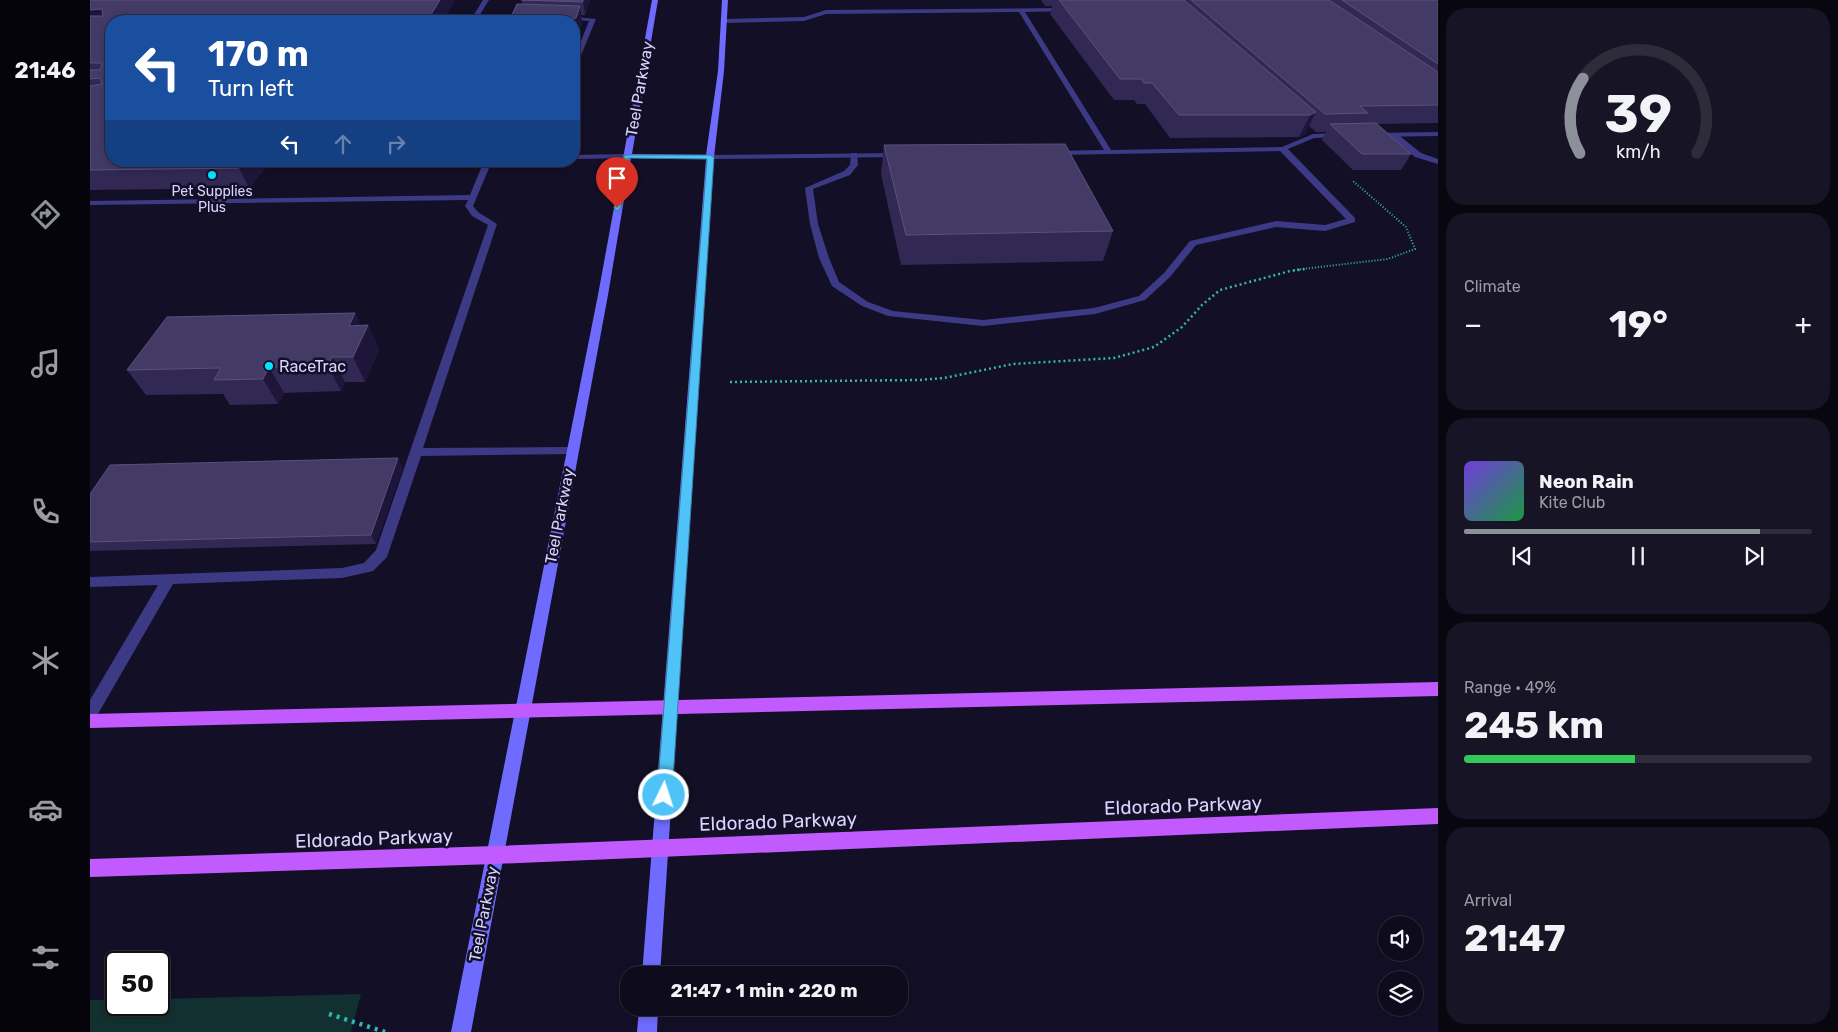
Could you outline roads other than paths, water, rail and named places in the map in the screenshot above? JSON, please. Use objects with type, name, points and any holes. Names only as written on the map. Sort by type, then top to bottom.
[{"type":"main road","name":"Teel Parkway","points":[[461,1032],[571,451],[600,313],[626,156],[655,0]]},
{"type":"main road","points":[[652,966],[710,157],[726,0]]},
{"type":"main road","points":[[626,156],[710,157]]},
{"type":"main road","points":[[90,721],[1438,689]]},
{"type":"main road","name":"Eldorado Parkway","points":[[90,868],[495,855],[1438,816]]},
{"type":"main road","points":[[647,1032],[648,1016]]},
{"type":"street","points":[[477,15],[486,0]]},
{"type":"street","points":[[725,21],[804,18],[826,12],[1069,10]]},
{"type":"street","points":[[1021,11],[1109,152]]},
{"type":"street","points":[[580,19],[593,19],[580,50]]},
{"type":"street","points":[[1041,153],[1284,150],[1310,133],[1348,135]]},
{"type":"street","points":[[1366,135],[1438,134]]},
{"type":"street","points":[[1393,135],[1418,155],[1438,162]]},
{"type":"street","points":[[854,155],[854,165],[847,173],[809,188],[814,224],[824,258],[835,284],[865,304],[891,314],[984,323],[1095,311],[1142,298],[1167,275],[1193,243],[1276,224],[1325,228],[1352,220],[1284,150]]},
{"type":"street","points":[[710,157],[903,155]]},
{"type":"street","points":[[580,157],[626,156]]},
{"type":"street","points":[[90,582],[342,573],[368,567],[382,553],[493,224],[470,209],[486,167]]},
{"type":"street","points":[[90,203],[473,197]]},
{"type":"street","points":[[416,452],[571,451]]},
{"type":"street","points":[[90,714],[169,579]]},
{"type":"place","name":"Pet Supplies Plus","points":[[212,175]]},
{"type":"place","name":"RaceTrac","points":[[269,366]]}]
